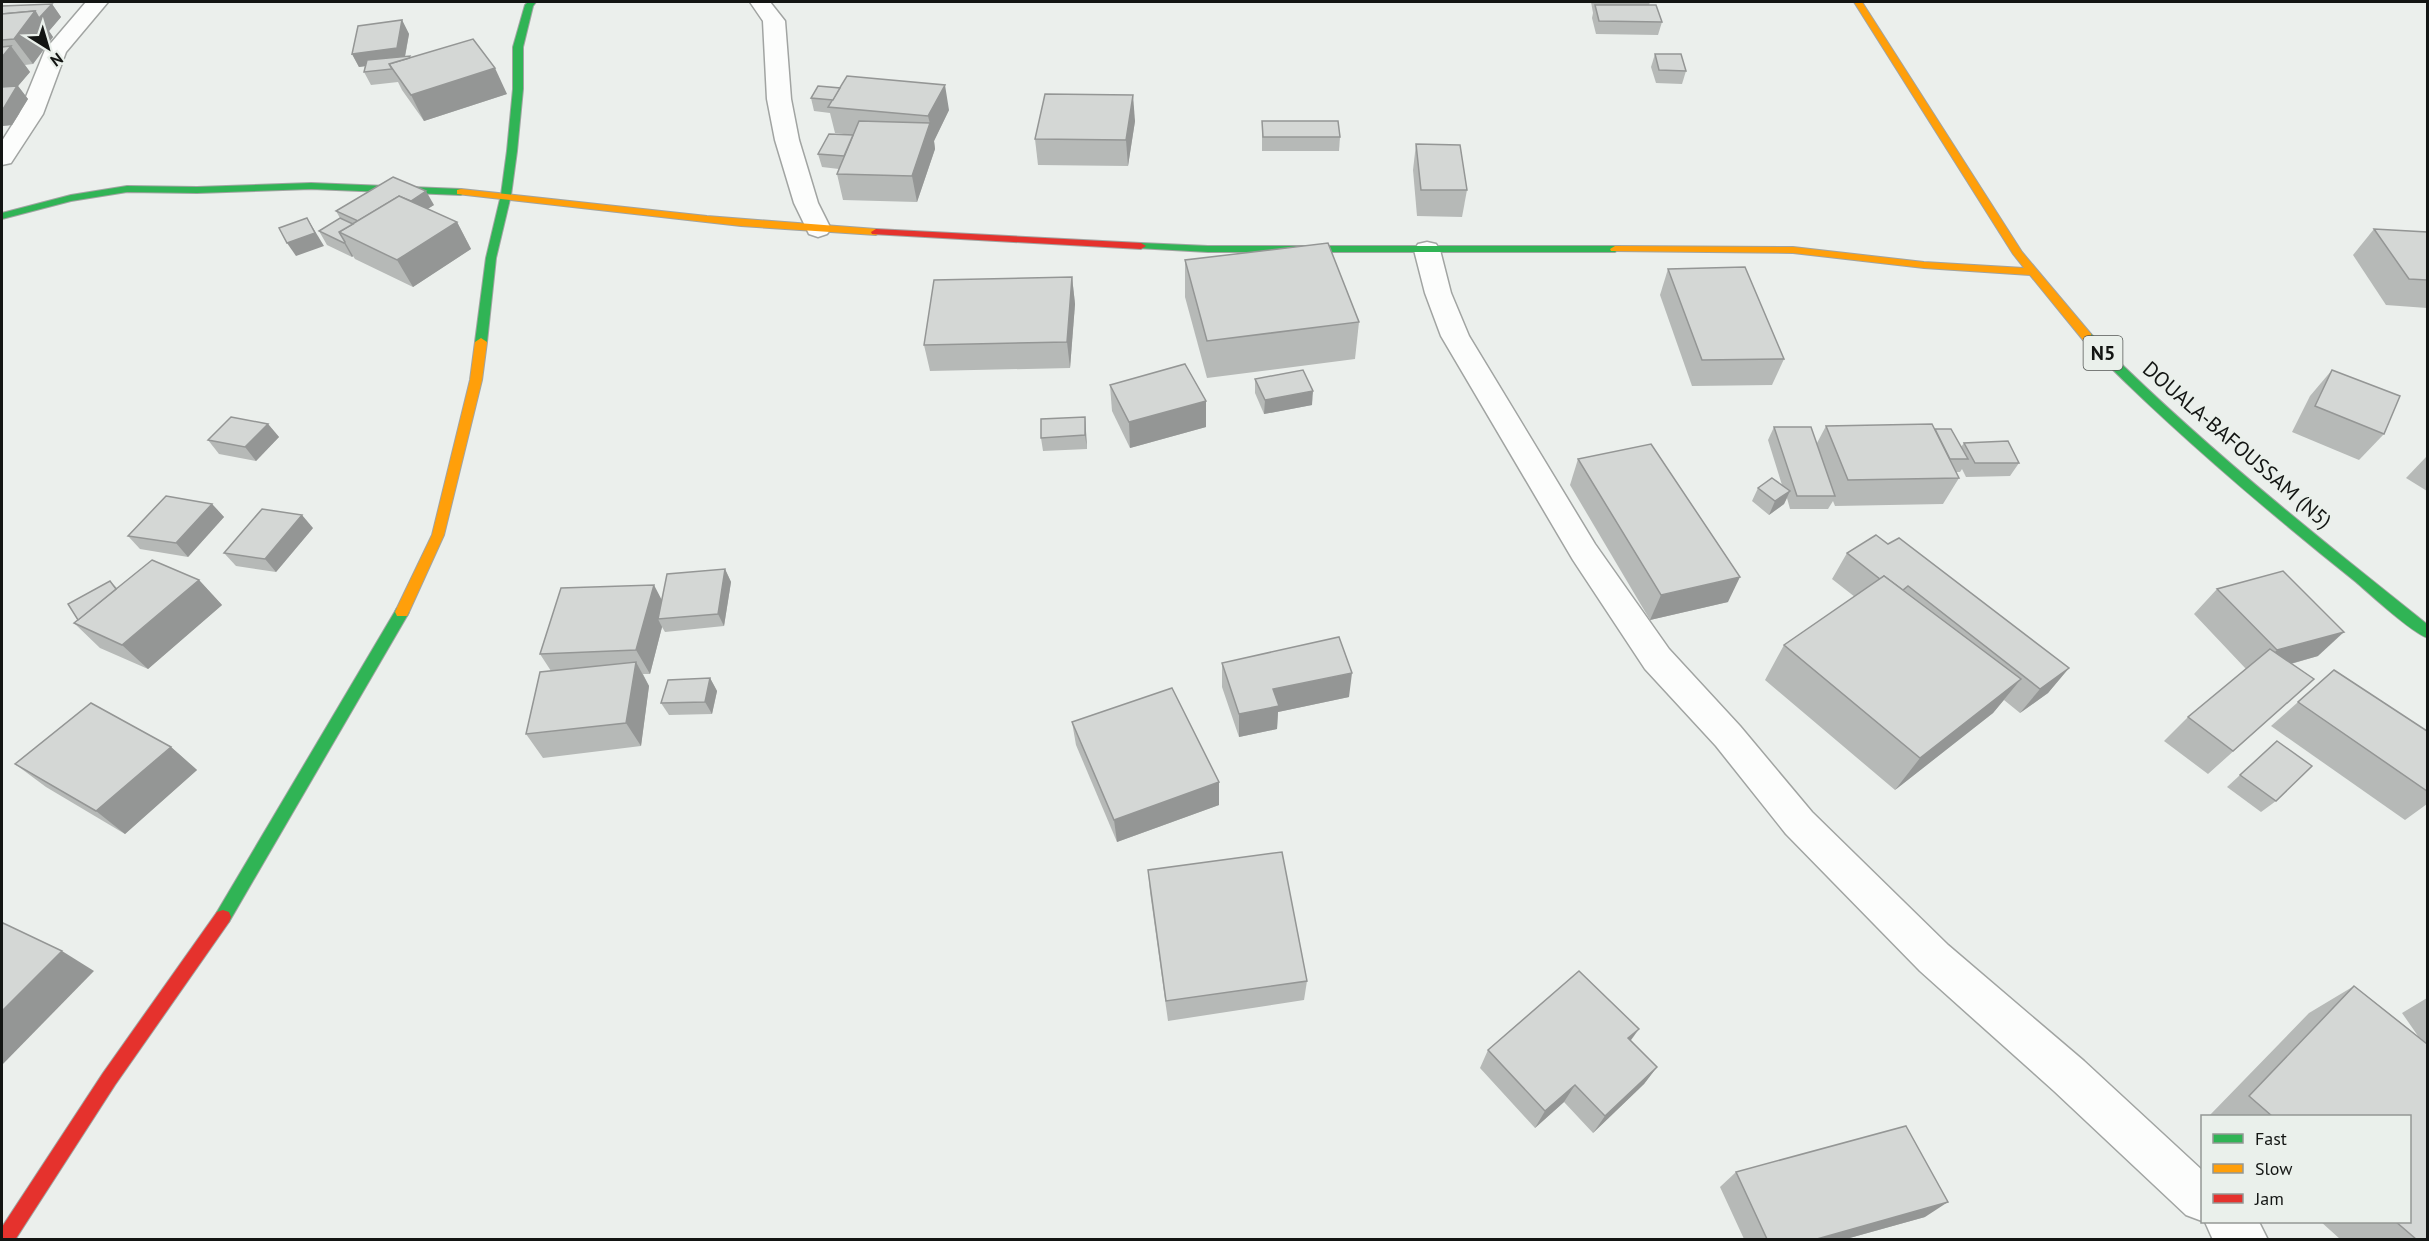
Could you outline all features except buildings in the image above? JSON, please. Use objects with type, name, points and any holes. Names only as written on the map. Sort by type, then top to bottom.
[{"type":"main road","points":[[4,1239],[109,1079],[231,906],[399,619],[438,535],[476,380],[491,258],[506,195],[518,90],[518,47],[529,5],[532,2]]},
{"type":"main road","name":"DOUALA-BAFOUSSAM (N5)","points":[[1858,2],[1917,100],[2032,272],[2120,371],[2211,456],[2427,633]]},
{"type":"main road","points":[[2,216],[71,198],[127,189],[197,190],[323,186],[506,195],[554,203],[696,219],[818,230],[1208,249],[1706,248],[1794,250],[1924,265],[2032,272]]},
{"type":"street","points":[[2,158],[31,114],[56,50],[97,2]]},
{"type":"street","points":[[760,2],[774,21],[778,99],[787,140],[806,203],[818,230]]},
{"type":"street","points":[[1427,250],[1442,303],[1455,336],[1584,552],[1657,659],[1728,736],[1799,823],[1934,958],[2068,1076],[2201,1198]]},
{"type":"street","points":[[2229,1223],[2246,1239]]},
{"type":"traffic: fast","points":[[481,342],[491,258],[506,195],[512,151],[518,89],[518,47],[529,5],[532,2]]},
{"type":"traffic: fast","points":[[2,216],[71,198],[127,189],[197,190],[311,186],[461,192]]},
{"type":"traffic: fast","points":[[1141,246],[1208,249],[1615,249]]},
{"type":"traffic: fast","points":[[2087,337],[2210,454],[2296,527],[2428,633]]},
{"type":"traffic: fast","points":[[223,917],[402,612]]},
{"type":"traffic: slow","points":[[1858,2],[2018,254],[2087,337]]},
{"type":"traffic: slow","points":[[461,192],[707,219],[876,232]]},
{"type":"traffic: slow","points":[[1615,249],[1793,250],[1924,265],[2032,272]]},
{"type":"traffic: slow","points":[[402,612],[438,535],[476,380],[481,342]]},
{"type":"traffic: jam","points":[[876,232],[1141,246]]},
{"type":"traffic: jam","points":[[4,1240],[109,1079],[223,917]]}]
